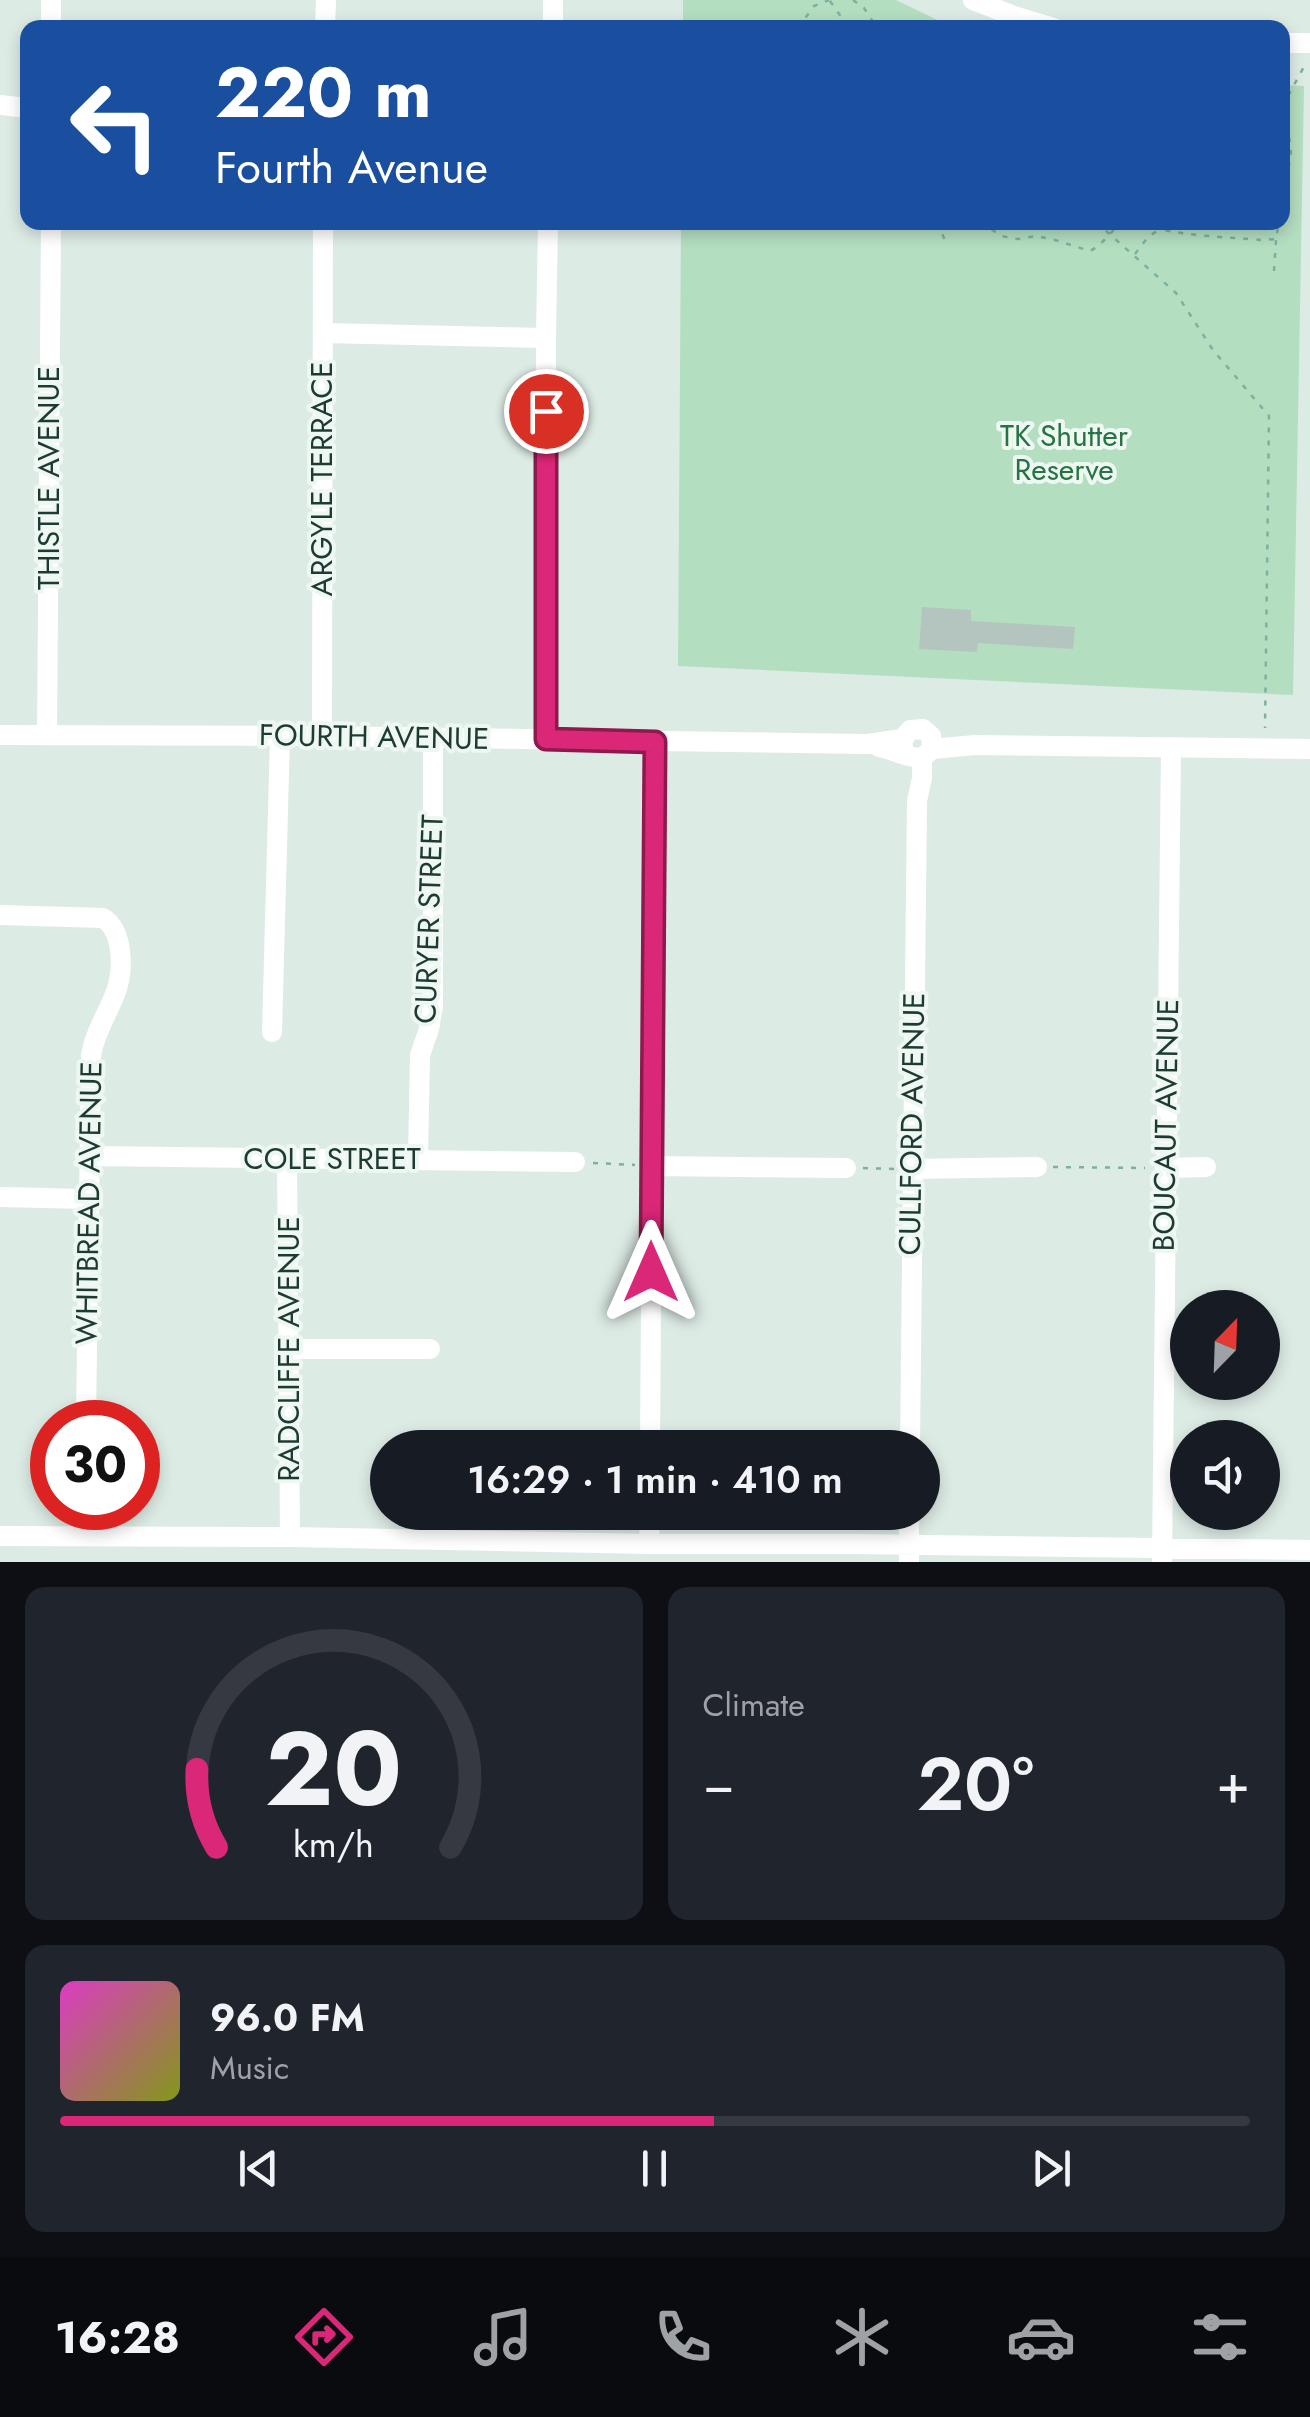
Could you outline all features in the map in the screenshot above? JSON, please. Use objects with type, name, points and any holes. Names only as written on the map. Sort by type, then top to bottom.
[{"type":"street","points":[[974,0],[1027,20]]},
{"type":"street","name":"THISTLE AVENUE","points":[[46,734],[51,230]]},
{"type":"street","name":"ARGYLE TERRACE","points":[[322,736],[323,230]]},
{"type":"street","points":[[546,739],[548,230]]},
{"type":"street","points":[[322,334],[546,338]]},
{"type":"street","name":"FOURTH AVENUE","points":[[0,735],[546,739],[868,744],[917,749],[975,745],[1310,748]]},
{"type":"street","points":[[272,1032],[280,736]]},
{"type":"street","name":"CURYER STREET","points":[[418,1160],[420,1055],[433,1006],[433,738]]},
{"type":"street","points":[[650,1430],[655,742]]},
{"type":"street","name":"BOUCAUT AVENUE","points":[[1162,1555],[1170,748]]},
{"type":"street","name":"CULLFORD AVENUE","points":[[910,1430],[916,801],[922,778],[917,749]]},
{"type":"street","name":"WHITBREAD AVENUE","points":[[0,915],[103,918],[112,924],[119,939],[116,994],[91,1055],[86,1400]]},
{"type":"street","name":"COLE STREET","points":[[90,1156],[575,1162]]},
{"type":"street","name":"RADCLIFFE AVENUE","points":[[287,1160],[290,1537]]},
{"type":"street","points":[[652,1166],[846,1168]]},
{"type":"street","points":[[911,1170],[1037,1167]]},
{"type":"street","points":[[1165,1168],[1206,1167]]},
{"type":"street","points":[[0,1197],[88,1199]]},
{"type":"street","points":[[290,1349],[430,1349]]},
{"type":"street","points":[[84,1530],[84,1536]]},
{"type":"street","points":[[650,1530],[650,1544]]},
{"type":"street","points":[[0,1536],[650,1544],[909,1554],[1162,1555],[1310,1550]]},
{"type":"street","points":[[132,1538],[132,1562]]},
{"type":"street","points":[[395,1562],[396,1540]]},
{"type":"path","points":[[804,20],[814,6],[829,0]]},
{"type":"path","points":[[853,0],[872,20]]},
{"type":"path","points":[[1290,91],[1310,52]]},
{"type":"path","points":[[941,230],[944,241]]},
{"type":"path","points":[[993,230],[1001,236],[1036,236],[1090,251],[1101,246],[1114,230]]},
{"type":"path","points":[[1105,230],[1176,292],[1213,350],[1269,416],[1264,748]]},
{"type":"path","points":[[1134,255],[1160,230]]},
{"type":"path","points":[[1168,230],[1215,237],[1276,239]]},
{"type":"path","points":[[1274,271],[1277,230]]},
{"type":"path","points":[[575,1162],[652,1166]]},
{"type":"path","points":[[1037,1167],[1165,1168]]},
{"type":"path","points":[[846,1168],[911,1170]]},
{"type":"green space","points":[[683,0],[896,0],[937,20],[683,20]]},
{"type":"green space","name":"TK Shutter Reserve","points":[[1290,85],[1304,86],[1293,695],[678,666],[681,230],[1290,230]]},
{"type":"building","points":[[922,607],[971,610],[971,621],[1075,627],[1073,649],[978,643],[977,652],[919,649]]},
{"type":"route","points":[[546,411],[546,739],[655,742],[651,1272]]}]
